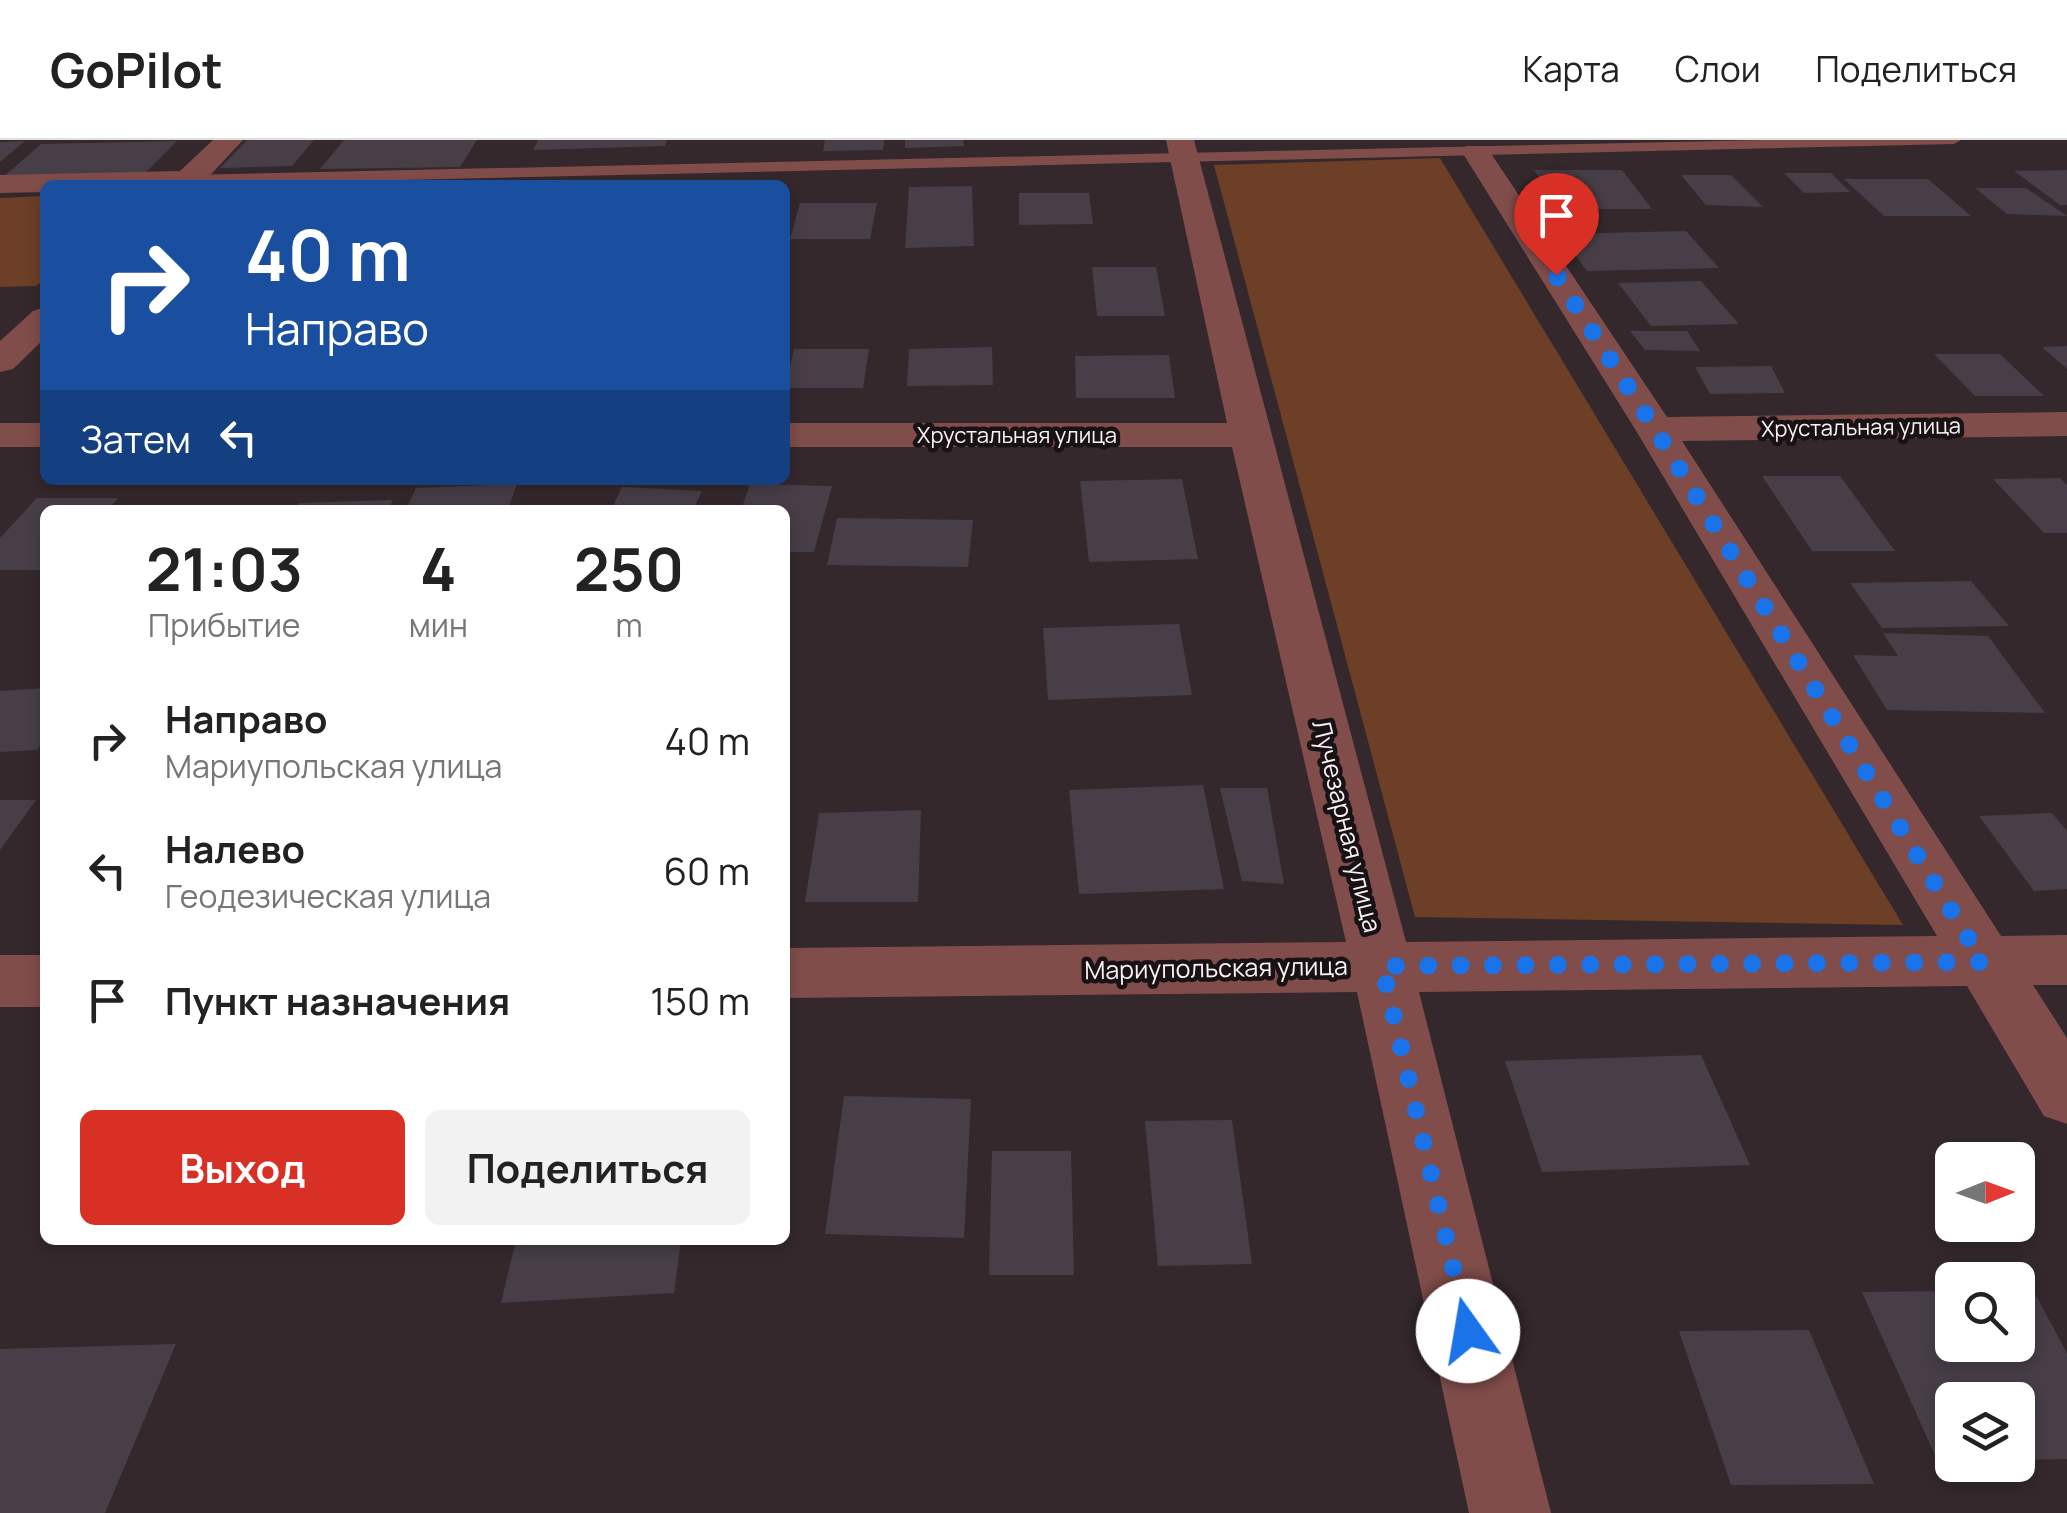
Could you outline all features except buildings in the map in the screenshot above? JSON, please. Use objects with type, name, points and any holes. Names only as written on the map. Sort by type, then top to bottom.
[{"type":"street","points":[[188,180],[229,140]]},
{"type":"street","name":"Лучезарная улица","points":[[1182,149],[1382,966],[1510,1513]]},
{"type":"street","points":[[1476,152],[1655,429],[2067,1095]]},
{"type":"street","points":[[0,184],[40,184]]},
{"type":"street","points":[[0,361],[40,323]]},
{"type":"street","name":"Хрустальная улица","points":[[1655,429],[2067,424]]},
{"type":"street","points":[[0,434],[40,435]]},
{"type":"street","name":"Хрустальная улица","points":[[790,435],[1249,435]]},
{"type":"street","name":"Мариупольская улица","points":[[790,972],[2067,960]]},
{"type":"street","points":[[0,981],[40,981]]},
{"type":"lane","points":[[246,180],[1182,149],[1476,152],[1954,140]]},
{"type":"shaded area","points":[[1440,158],[1903,925],[1415,917],[1214,165]]},
{"type":"shaded area","points":[[40,196],[40,283],[36,286],[0,287],[0,198]]},
{"type":"route","points":[[1468,1331],[1382,966],[1983,962],[1556,275]]}]
